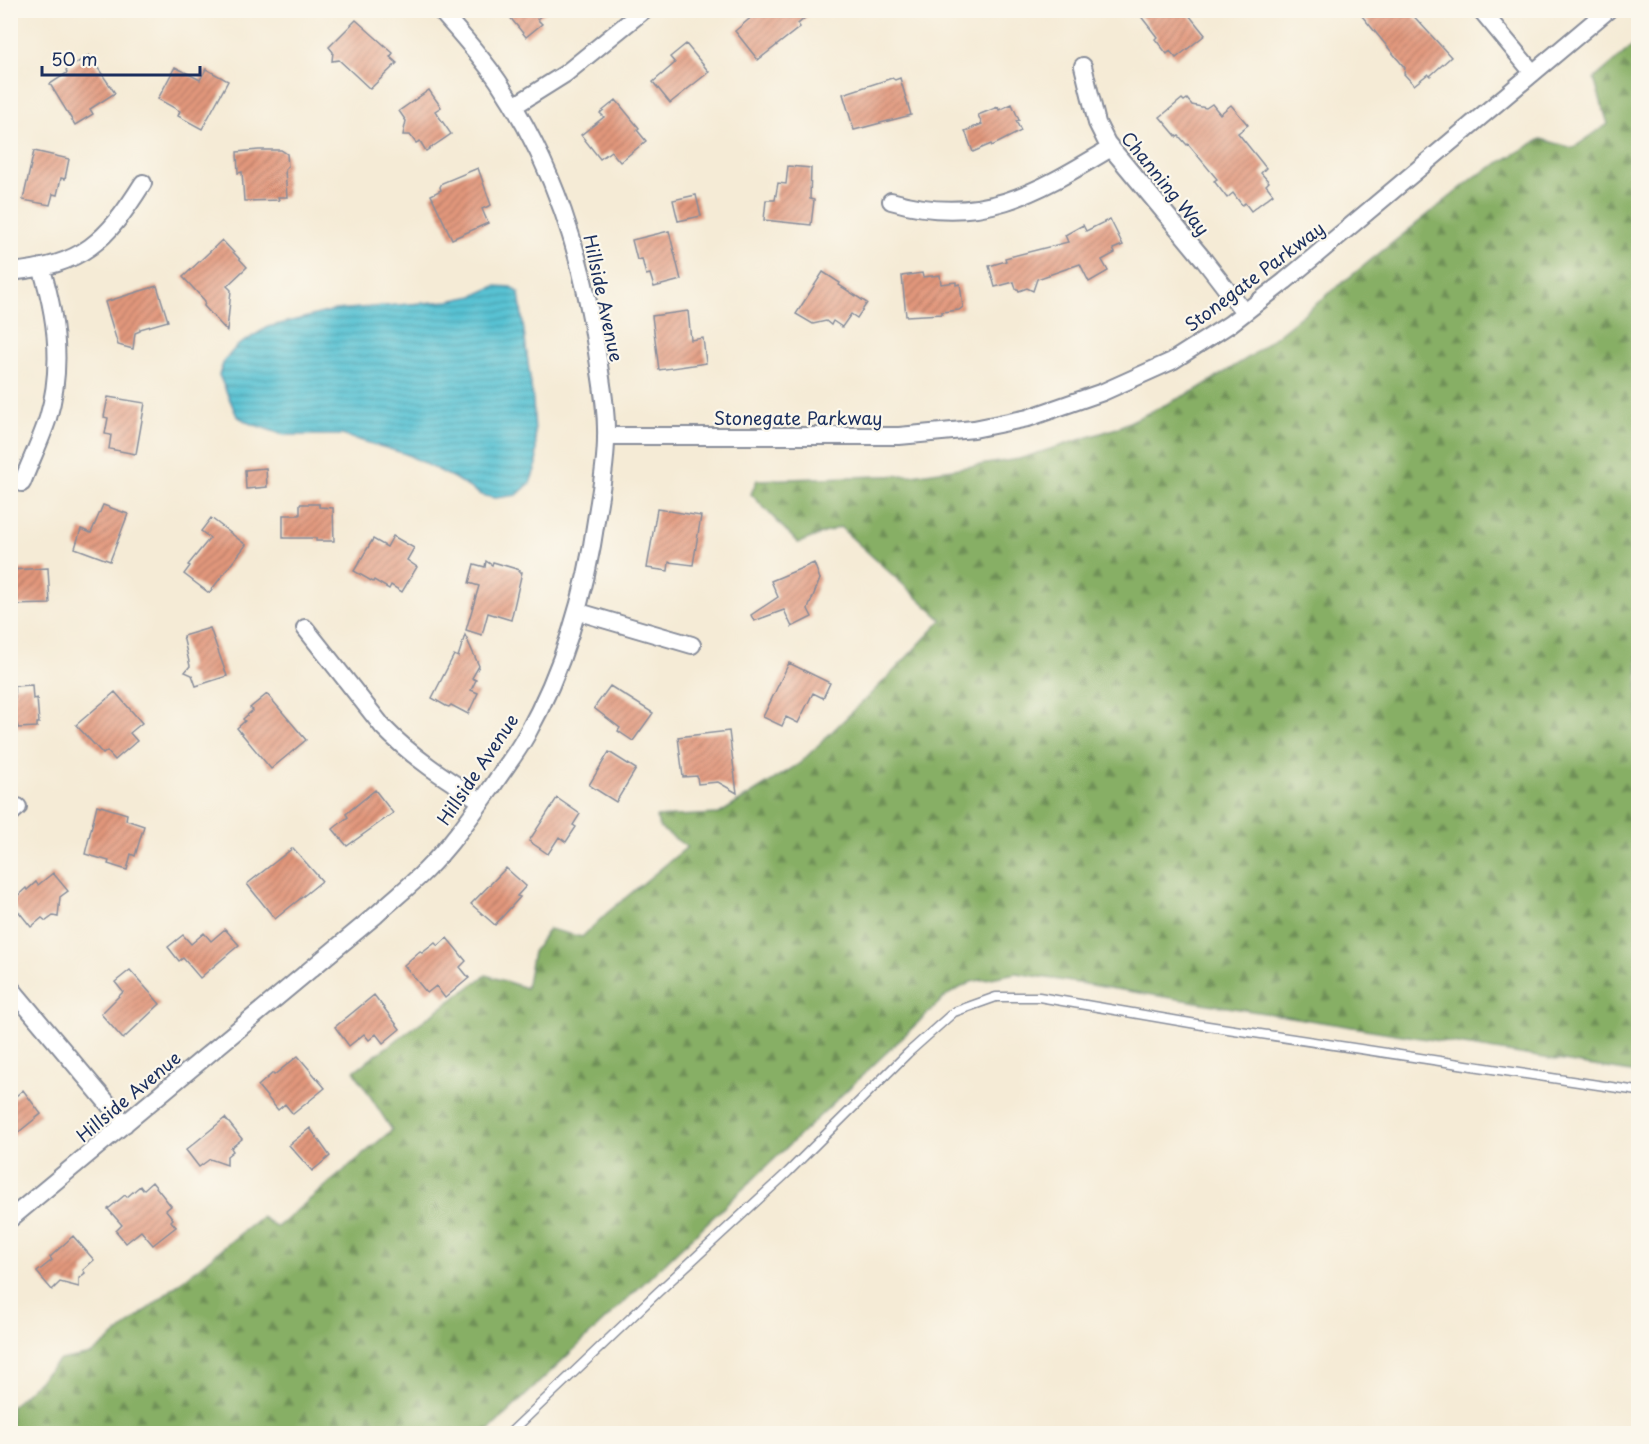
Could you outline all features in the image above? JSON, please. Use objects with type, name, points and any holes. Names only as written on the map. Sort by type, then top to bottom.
[{"type":"street","name":"Hillside Avenue","points":[[10,1219],[376,915],[426,870],[460,832],[526,735],[562,661],[579,612],[591,558],[605,464],[603,393],[587,293],[572,233],[550,178],[514,106],[477,53],[440,10]]},
{"type":"street","points":[[514,106],[566,74],[644,10]]},
{"type":"street","points":[[1481,10],[1533,73]]},
{"type":"street","name":"Stonegate Parkway","points":[[606,436],[899,436],[990,426],[1028,418],[1103,392],[1172,361],[1211,336],[1285,281],[1608,10]]},
{"type":"street","name":"Channing Way","points":[[1083,66],[1097,123],[1111,148],[1244,312]]},
{"type":"street","points":[[891,201],[924,209],[959,211],[983,209],[1035,190],[1066,175],[1111,148]]},
{"type":"street","points":[[10,272],[41,267],[73,258],[93,246],[109,231],[143,183]]},
{"type":"street","points":[[22,483],[47,419],[57,369],[57,340],[53,311],[41,267]]},
{"type":"street","points":[[579,612],[692,645]]},
{"type":"street","points":[[305,628],[396,741],[438,774],[481,801]]},
{"type":"street","points":[[10,987],[125,1124]]},
{"type":"lane","points":[[509,1434],[788,1172],[908,1053],[954,1012],[996,997],[1039,997],[1208,1026],[1638,1091]]},
{"type":"green space","points":[[1638,41],[1638,1073],[1016,973],[971,982],[947,995],[486,1433],[11,1433],[11,1407],[60,1360],[92,1354],[261,1217],[277,1227],[392,1130],[354,1071],[486,975],[526,988],[533,952],[549,929],[582,937],[607,913],[687,847],[660,828],[656,817],[719,814],[799,764],[889,676],[942,620],[840,527],[798,543],[751,494],[757,480],[913,475],[1019,459],[1117,428],[1196,390],[1251,356],[1476,176],[1541,139],[1573,148],[1608,124],[1594,79]]},
{"type":"water","points":[[495,286],[511,287],[519,293],[533,401],[537,464],[530,483],[517,495],[495,498],[481,495],[454,478],[406,454],[342,435],[284,435],[249,423],[237,416],[219,375],[224,361],[237,346],[268,327],[335,310],[448,301],[473,296]]},
{"type":"building","points":[[504,10],[548,10],[537,19],[542,24],[526,37]]},
{"type":"building","points":[[760,10],[814,10],[798,24],[800,27],[758,60],[735,31]]},
{"type":"building","points":[[1136,10],[1185,10],[1205,35],[1176,58],[1170,51],[1167,54]]},
{"type":"building","points":[[1357,10],[1408,10],[1451,57],[1430,76],[1428,74],[1414,85],[1404,74],[1405,68]]},
{"type":"building","points":[[356,20],[393,53],[390,57],[397,63],[370,89],[339,60],[332,61],[333,52],[329,47]]},
{"type":"building","points":[[686,44],[709,72],[670,103],[653,82],[675,63],[670,57]]},
{"type":"building","points":[[89,55],[115,93],[90,109],[93,114],[75,125],[50,84]]},
{"type":"building","points":[[175,67],[200,80],[206,69],[228,81],[202,129],[178,116],[180,111],[158,99]]},
{"type":"building","points":[[892,78],[895,80],[900,78],[911,115],[854,130],[843,94]]},
{"type":"building","points":[[429,90],[441,107],[435,111],[451,134],[426,151],[420,141],[416,143],[410,135],[403,135],[406,121],[399,111]]},
{"type":"building","points":[[1182,99],[1184,101],[1187,99],[1192,105],[1206,108],[1212,104],[1220,114],[1231,105],[1248,125],[1238,133],[1266,168],[1261,173],[1269,182],[1266,185],[1273,194],[1251,211],[1245,203],[1242,205],[1233,193],[1227,198],[1214,181],[1217,179],[1188,144],[1179,136],[1177,137],[1160,117]]},
{"type":"building","points":[[616,100],[639,128],[637,130],[646,141],[620,162],[611,151],[600,159],[581,135],[604,117],[600,113]]},
{"type":"building","points":[[1012,104],[1021,131],[992,146],[991,144],[973,152],[965,131],[982,124],[978,115]]},
{"type":"building","points":[[281,150],[287,154],[288,167],[285,170],[287,197],[278,197],[279,200],[244,201],[242,172],[238,173],[237,152]]},
{"type":"building","points":[[34,151],[69,159],[65,179],[61,178],[57,195],[53,194],[50,205],[23,200]]},
{"type":"building","points":[[788,166],[811,168],[810,199],[814,200],[811,225],[764,220],[766,200],[775,200],[778,183],[786,184]]},
{"type":"building","points":[[478,168],[491,205],[482,209],[488,223],[452,239],[431,195],[441,190],[442,183]]},
{"type":"building","points":[[696,195],[701,216],[678,221],[673,200]]},
{"type":"building","points":[[1110,219],[1123,245],[1113,249],[1115,253],[1102,260],[1108,271],[1089,282],[1080,264],[1037,279],[1033,291],[1027,288],[1019,291],[1014,282],[995,287],[989,266],[1006,261],[1005,258],[1068,242],[1065,235],[1083,225],[1086,231]]},
{"type":"building","points":[[669,231],[681,280],[654,287],[650,274],[646,275],[642,259],[637,260],[632,240]]},
{"type":"building","points":[[222,240],[247,267],[227,286],[231,290],[227,331],[204,306],[205,301],[183,277]]},
{"type":"building","points":[[823,272],[867,303],[857,318],[851,314],[842,327],[833,321],[831,325],[826,321],[813,324],[796,314]]},
{"type":"building","points":[[922,273],[923,277],[940,275],[941,284],[956,282],[956,285],[960,284],[963,307],[959,310],[942,312],[942,314],[906,316],[902,276]]},
{"type":"building","points":[[157,286],[168,321],[140,329],[135,333],[133,349],[118,345],[105,302]]},
{"type":"building","points":[[688,311],[691,340],[703,338],[706,363],[659,370],[652,316]]},
{"type":"building","points":[[108,397],[145,403],[136,454],[109,449],[111,435],[105,434],[108,418],[104,417]]},
{"type":"building","points":[[266,468],[267,487],[246,489],[245,470]]},
{"type":"building","points":[[300,504],[319,504],[319,507],[333,508],[334,541],[316,541],[316,538],[283,538],[283,515],[300,515]]},
{"type":"building","points":[[103,505],[128,514],[110,561],[75,548],[81,529],[91,533]]},
{"type":"building","points":[[657,509],[701,516],[693,565],[669,562],[668,571],[647,568]]},
{"type":"building","points":[[211,518],[246,545],[209,593],[184,574],[190,566],[188,565],[210,538],[201,531]]},
{"type":"building","points":[[393,536],[414,548],[407,560],[417,567],[402,592],[391,585],[389,589],[374,580],[373,582],[354,571],[373,539],[387,547]]},
{"type":"building","points":[[486,561],[492,565],[493,562],[522,572],[511,620],[488,613],[482,635],[466,630],[479,586],[469,583],[474,564],[485,567]]},
{"type":"building","points":[[814,563],[820,579],[808,609],[812,617],[792,627],[784,610],[754,621],[751,615],[778,597],[771,581]]},
{"type":"building","points":[[48,568],[50,604],[10,605],[10,570]]},
{"type":"building","points":[[210,628],[227,676],[196,686],[192,675],[185,672],[190,666],[183,636]]},
{"type":"building","points":[[465,635],[479,666],[472,678],[476,680],[471,690],[478,693],[468,714],[432,698],[454,655],[458,657]]},
{"type":"building","points":[[789,663],[830,683],[823,698],[813,693],[798,723],[786,717],[782,726],[763,717]]},
{"type":"building","points":[[32,685],[33,699],[37,698],[39,723],[37,727],[18,728],[17,724],[10,725],[10,699],[15,698],[14,686]]},
{"type":"building","points":[[610,686],[653,713],[633,741],[618,731],[620,728],[594,708]]},
{"type":"building","points":[[115,692],[142,723],[130,733],[137,741],[115,760],[107,751],[103,754],[76,725]]},
{"type":"building","points":[[267,694],[306,740],[271,769],[237,728],[253,710],[250,708]]},
{"type":"building","points":[[729,731],[737,793],[718,782],[698,784],[697,776],[683,777],[678,737]]},
{"type":"building","points":[[609,752],[636,769],[616,802],[589,785]]},
{"type":"building","points":[[375,790],[393,813],[347,846],[333,829],[348,817],[346,814]]},
{"type":"building","points":[[557,798],[580,814],[573,825],[576,827],[566,842],[559,837],[548,854],[529,841]]},
{"type":"building","points":[[97,805],[127,814],[126,820],[144,826],[135,856],[131,854],[127,870],[108,864],[109,861],[85,854]]},
{"type":"building","points":[[293,848],[322,881],[275,919],[247,884]]},
{"type":"building","points":[[506,868],[526,886],[517,896],[520,897],[495,925],[471,904]]},
{"type":"building","points":[[53,873],[68,891],[60,897],[58,917],[53,916],[46,921],[42,918],[31,927],[11,902],[26,888],[27,890],[36,882],[38,885]]},
{"type":"building","points":[[225,929],[239,945],[200,978],[183,958],[179,961],[168,947],[183,935],[191,944],[204,933],[211,941]]},
{"type":"building","points":[[447,938],[466,961],[460,967],[469,978],[445,998],[436,986],[427,993],[404,965],[420,951],[422,953],[435,943],[438,946]]},
{"type":"building","points":[[130,970],[160,1004],[123,1039],[101,1014],[123,992],[115,982]]},
{"type":"building","points":[[374,995],[400,1029],[383,1043],[376,1034],[369,1040],[364,1034],[349,1046],[335,1027]]},
{"type":"building","points":[[298,1056],[325,1088],[293,1114],[285,1104],[278,1110],[258,1086]]},
{"type":"building","points":[[23,1090],[41,1114],[10,1139],[10,1101]]},
{"type":"building","points":[[225,1118],[242,1139],[231,1148],[233,1151],[227,1156],[227,1165],[210,1159],[199,1167],[186,1150]]},
{"type":"building","points":[[310,1128],[330,1156],[312,1171],[289,1145]]},
{"type":"building","points":[[152,1182],[171,1206],[166,1210],[176,1227],[153,1245],[141,1231],[126,1243],[116,1231],[122,1225],[108,1209],[125,1195],[127,1197],[140,1186],[143,1190]]},
{"type":"building","points":[[73,1236],[94,1260],[83,1270],[85,1273],[79,1278],[79,1287],[60,1282],[52,1290],[37,1272],[52,1260],[50,1257]]}]
